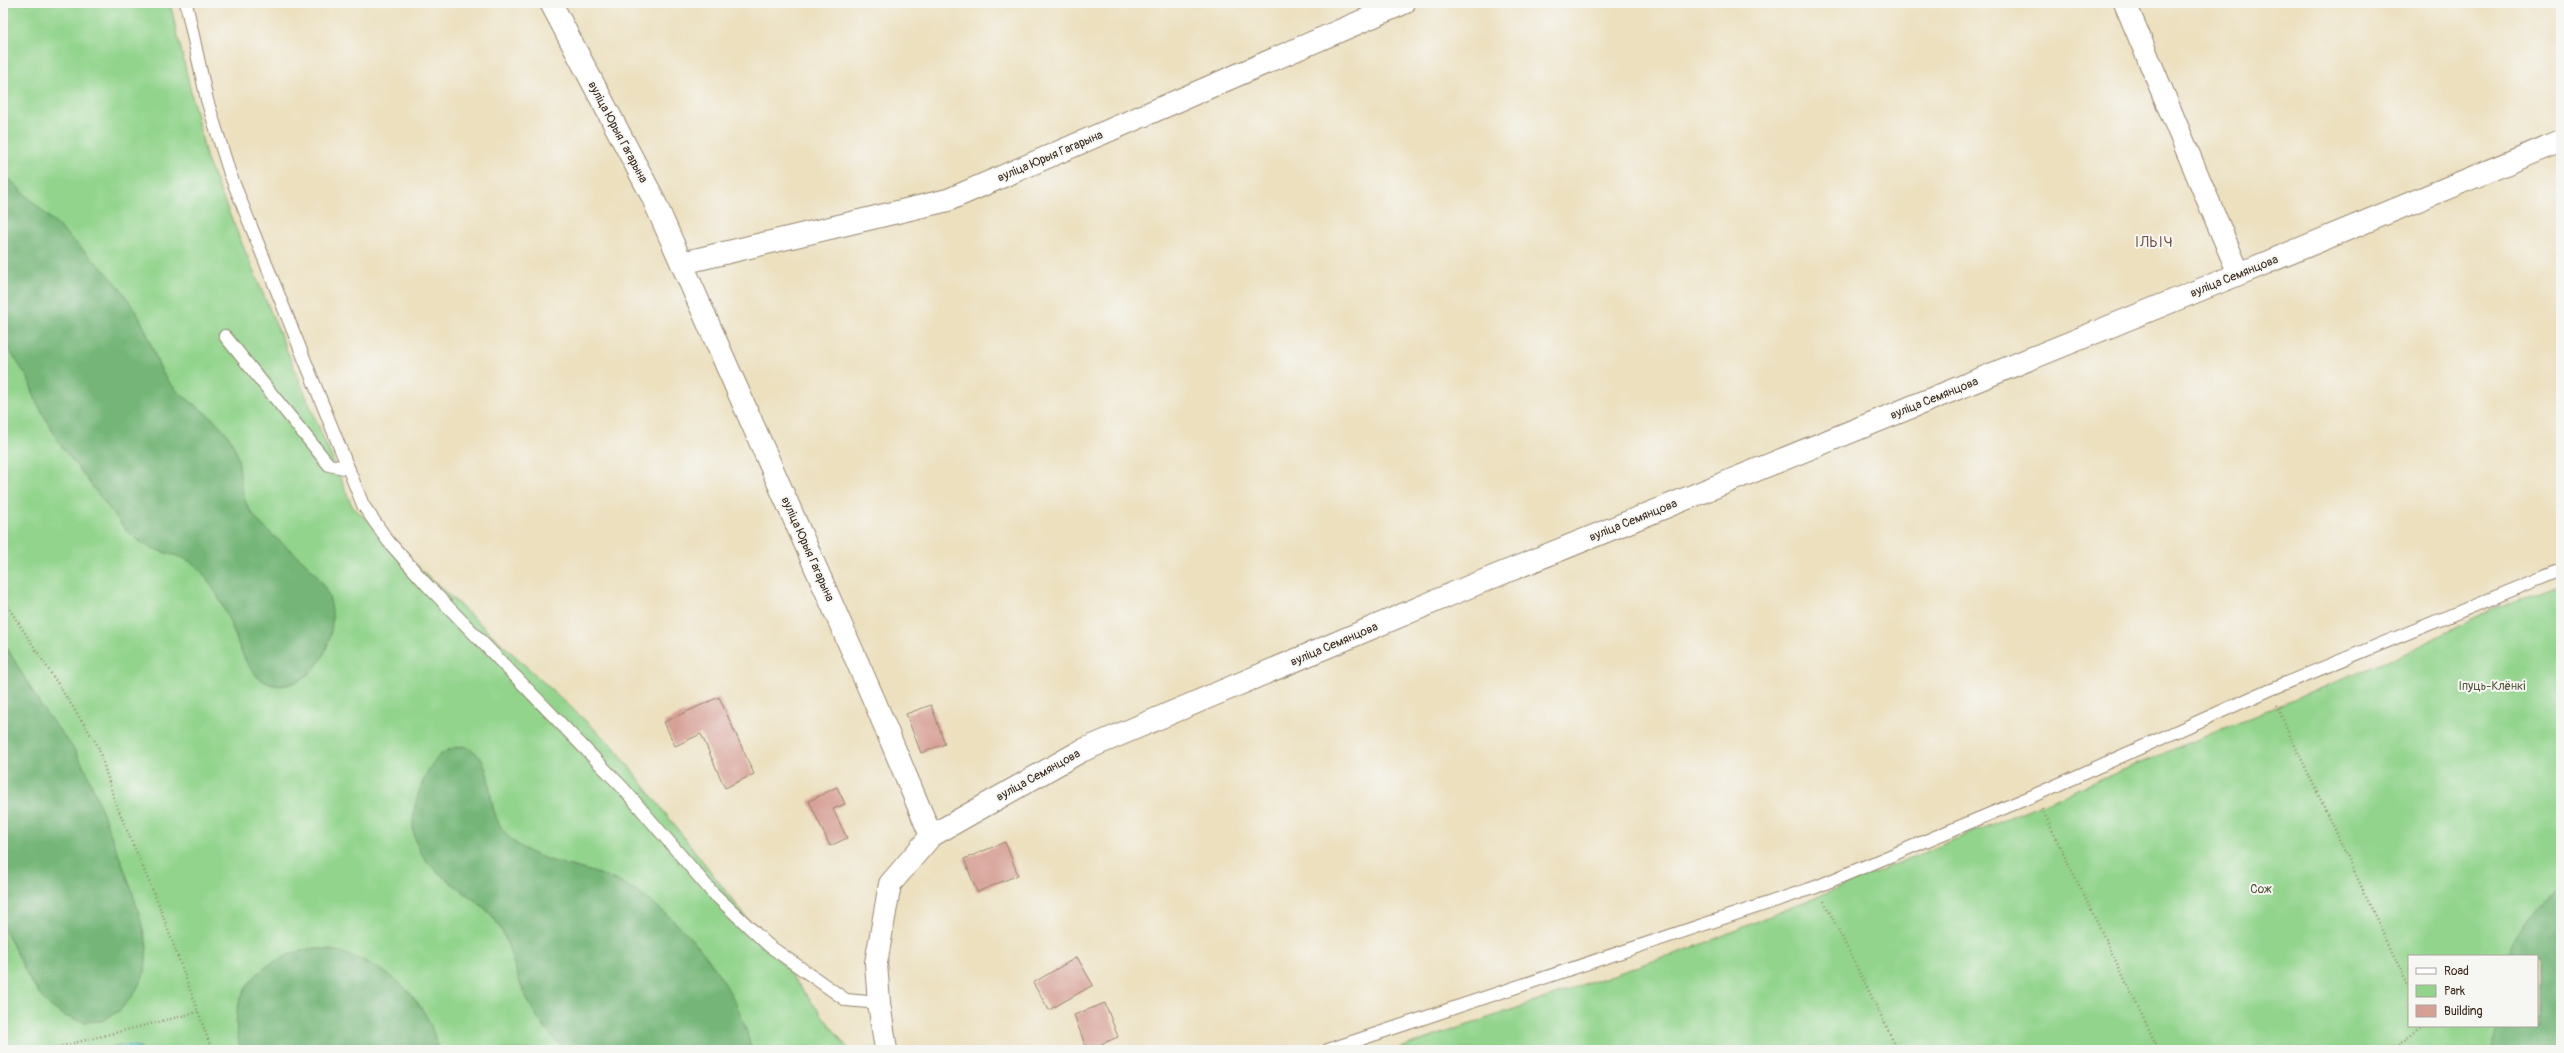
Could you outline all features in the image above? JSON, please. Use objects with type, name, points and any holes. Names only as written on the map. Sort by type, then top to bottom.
[{"type":"street","name":"вуліца Юрыя Гагарына","points":[[551,3],[652,196],[874,700],[931,836]]},
{"type":"street","name":"вуліца Юрыя Гагарына","points":[[682,263],[948,200],[1404,3]]},
{"type":"street","points":[[2126,3],[2239,274]]},
{"type":"street","name":"вуліца Семянцова","points":[[886,1050],[879,1003],[876,963],[890,884],[931,836],[1081,751],[1466,588],[2239,274],[2561,141]]},
{"type":"lane","points":[[186,3],[207,100],[230,174],[363,505],[388,541],[432,591],[623,788],[712,892],[768,945],[846,1000],[879,1003]]},
{"type":"lane","points":[[225,336],[329,465],[349,469]]},
{"type":"lane","points":[[1328,1050],[1816,887],[2035,795],[2268,690],[2561,570]]},
{"type":"path","points":[[3,599],[98,746],[115,802],[159,905],[212,1050]]},
{"type":"path","points":[[2268,690],[2408,986]]},
{"type":"path","points":[[2035,795],[2159,1050]]},
{"type":"path","points":[[1816,887],[1898,1050]]},
{"type":"path","points":[[46,1050],[198,1012]]},
{"type":"path","points":[[2392,1050],[2423,1027]]},
{"type":"green space","points":[[3,3],[170,3],[207,160],[352,506],[614,747],[849,1050],[144,1050],[140,1047],[116,1046],[98,1050],[3,1050]]},
{"type":"green space","points":[[3,173],[99,265],[119,287],[142,323],[158,364],[169,382],[216,422],[229,437],[237,456],[243,494],[250,510],[262,525],[306,564],[319,578],[328,594],[332,613],[330,636],[327,648],[318,663],[301,680],[292,684],[277,686],[267,683],[259,678],[246,661],[221,603],[201,571],[190,561],[184,558],[146,545],[125,529],[59,443],[36,401],[28,378],[3,341]]},
{"type":"green space","name":"Сож","points":[[2561,583],[2561,1050],[1395,1050],[1700,945],[2404,654],[2496,608]]},
{"type":"green space","points":[[3,641],[43,709],[74,749],[87,772],[132,890],[141,921],[147,946],[145,972],[135,993],[120,1010],[102,1021],[84,1022],[65,1016],[47,1004],[31,982],[3,926]]},
{"type":"green space","points":[[463,746],[475,752],[483,761],[487,771],[496,818],[502,829],[512,840],[522,848],[546,859],[610,878],[634,890],[657,906],[679,926],[700,949],[718,973],[733,999],[744,1024],[751,1050],[565,1050],[556,1041],[534,1012],[519,980],[504,936],[495,920],[480,904],[442,876],[430,865],[421,853],[416,841],[413,828],[414,813],[417,797],[427,772],[434,761],[443,753]]},
{"type":"green space","points":[[2561,887],[2561,1046],[2559,1050],[2491,1050],[2498,1027],[2538,1027],[2538,955],[2506,955],[2510,945],[2522,926],[2544,902]]},
{"type":"green space","points":[[315,948],[336,951],[357,958],[376,967],[394,979],[410,993],[423,1010],[432,1029],[438,1050],[241,1050],[237,1030],[237,1011],[242,995],[251,981],[264,969],[279,959],[296,952]]},
{"type":"water","points":[[128,1045],[140,1047],[144,1050],[98,1050]]},
{"type":"building","points":[[719,697],[754,774],[725,788],[701,734],[675,746],[664,722]]},
{"type":"building","points":[[931,705],[945,744],[921,753],[906,714]]},
{"type":"building","points":[[837,787],[845,804],[833,809],[847,838],[830,846],[809,801]]},
{"type":"building","points":[[1005,842],[1018,875],[977,892],[964,859]]},
{"type":"building","points":[[1077,957],[1093,985],[1049,1010],[1033,983]]},
{"type":"building","points":[[1105,1003],[1118,1037],[1087,1050],[1074,1015]]},
{"type":"district","name":"ІЛЬІЧ","points":[[2154,242]]},
{"type":"park label","name":"Іпуць-Клёнкі","points":[[2492,686]]}]
